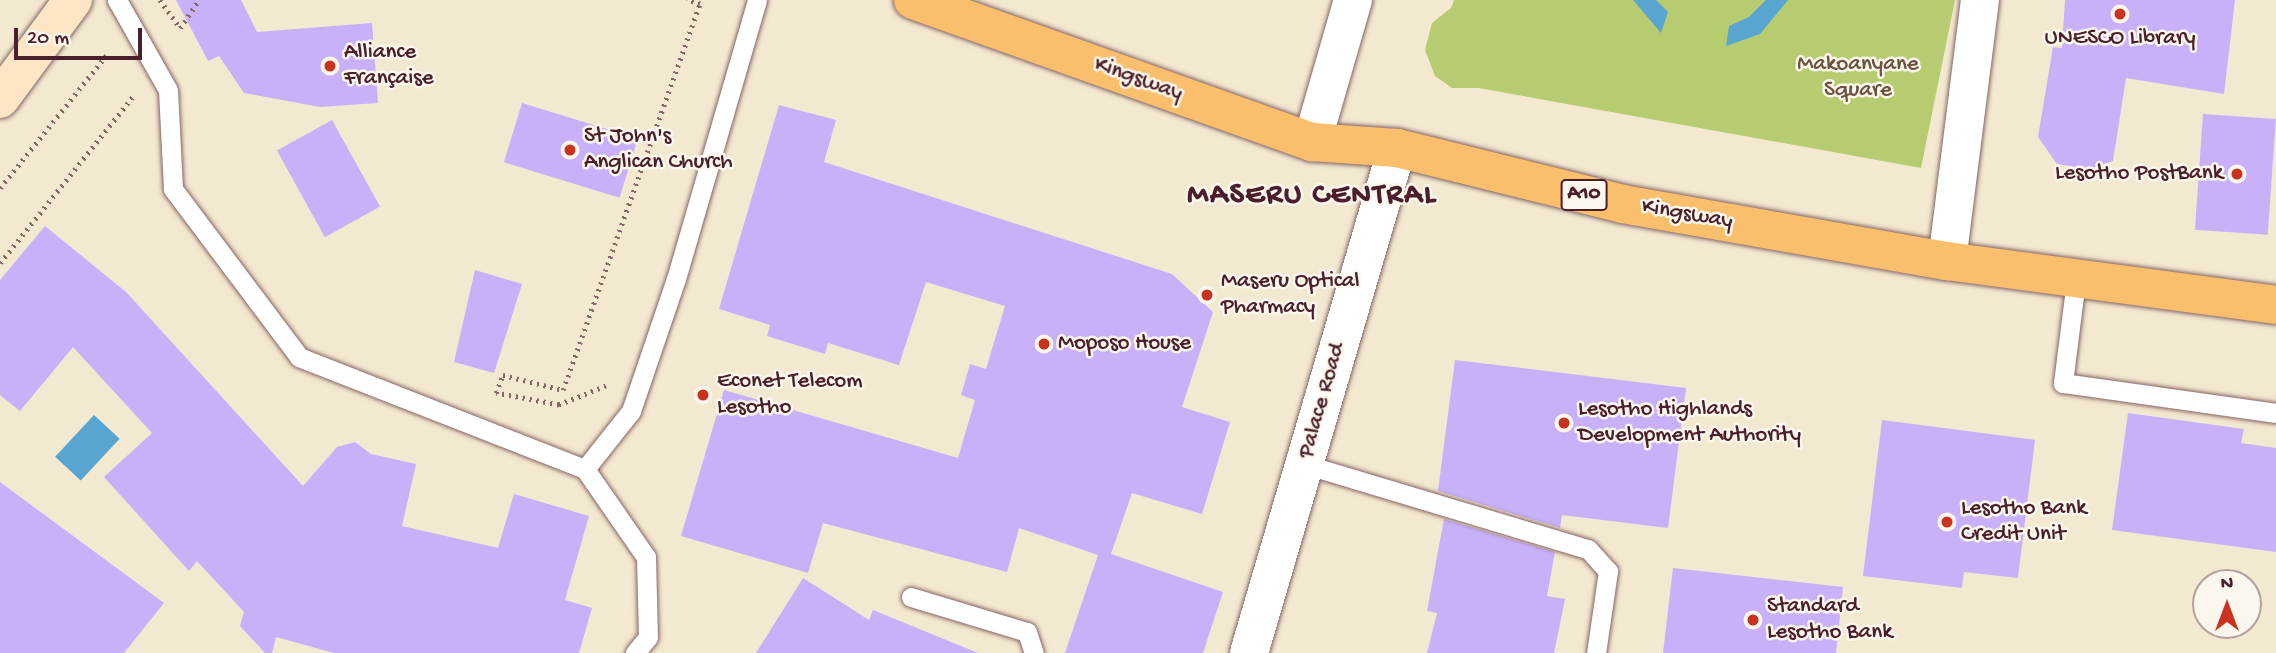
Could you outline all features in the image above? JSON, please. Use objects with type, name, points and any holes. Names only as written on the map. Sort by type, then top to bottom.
[{"type":"main road","points":[[0,99],[73,0]]},
{"type":"main road","name":"Kingsway","points":[[913,0],[1312,142],[1397,148],[1623,204],[1947,261],[2276,305]]},
{"type":"street","points":[[1312,142],[1353,0]]},
{"type":"street","points":[[1947,261],[1980,0]]},
{"type":"street","name":"Palace Road","points":[[1250,653],[1397,148]]},
{"type":"lane","points":[[117,0],[168,90],[173,189],[299,357],[585,469],[646,557],[648,636],[635,653]]},
{"type":"lane","points":[[585,469],[631,411],[676,279],[757,0]]},
{"type":"lane","points":[[2077,280],[2063,383],[2276,413]]},
{"type":"lane","points":[[1304,464],[1588,549],[1608,571],[1596,653]]},
{"type":"lane","points":[[911,597],[1027,632],[1034,653]]},
{"type":"path","points":[[160,0],[180,28],[199,0]]},
{"type":"path","points":[[608,385],[559,405],[495,393],[503,375],[564,390],[700,4],[687,0]]},
{"type":"path","points":[[0,188],[110,50]]},
{"type":"path","points":[[0,263],[138,89]]},
{"type":"green space","name":"Makoanyane Square","points":[[1454,0],[1955,0],[1921,168],[1479,88],[1452,88],[1435,76],[1425,50],[1432,23],[1451,8]]},
{"type":"water","points":[[1633,0],[1656,0],[1668,12],[1661,33]]},
{"type":"water","points":[[1766,0],[1788,0],[1760,34],[1726,46],[1729,26],[1749,17]]},
{"type":"water","points":[[94,415],[120,439],[81,481],[55,457]]},
{"type":"building","points":[[176,0],[241,0],[257,32],[372,23],[378,103],[320,107],[244,93],[219,56],[208,61]]},
{"type":"building","points":[[2065,0],[2235,0],[2224,94],[2126,78],[2113,161],[2089,169],[2057,164],[2038,137],[2053,47],[2062,48]]},
{"type":"building","name":"St John's Anglican Church","points":[[522,103],[638,138],[620,198],[504,162]]},
{"type":"building","points":[[779,105],[836,120],[824,162],[1172,274],[1213,312],[1182,407],[1230,422],[1202,514],[1132,493],[1111,554],[1223,592],[1203,653],[1065,653],[1098,555],[1019,528],[1007,572],[823,523],[808,573],[681,536],[724,390],[958,458],[975,400],[961,395],[970,364],[986,369],[1005,306],[926,282],[899,365],[828,343],[825,354],[767,336],[770,325],[719,309]]},
{"type":"building","name":"Lesotho PostBank","points":[[2203,114],[2276,119],[2268,235],[2195,230]]},
{"type":"building","points":[[332,120],[380,207],[325,237],[277,151]]},
{"type":"building","points":[[45,226],[126,292],[303,486],[337,447],[355,442],[371,454],[416,464],[402,526],[498,548],[514,494],[589,516],[565,600],[592,608],[579,653],[334,653],[276,637],[272,653],[265,653],[240,626],[244,612],[197,561],[189,571],[104,477],[152,433],[73,347],[20,411],[0,395],[0,280]]},
{"type":"building","points":[[475,270],[522,284],[494,373],[454,362]]},
{"type":"building","name":"Lesotho Highlands Development Authority","points":[[1455,360],[1686,388],[1668,528],[1562,515],[1560,528],[1438,491]]},
{"type":"building","points":[[2128,413],[2244,429],[2241,443],[2276,448],[2276,552],[2112,530]]},
{"type":"building","name":"Lesotho Bank Credit Unit","points":[[1882,420],[2035,440],[2018,578],[1964,572],[1962,588],[1863,576]]},
{"type":"building","points":[[0,482],[164,603],[124,653],[0,653]]},
{"type":"building","points":[[1444,519],[1555,552],[1547,596],[1565,599],[1554,653],[1427,653],[1437,613],[1427,611]]},
{"type":"building","name":"Standard Lesotho Bank","points":[[1673,568],[1843,587],[1836,653],[1663,653]]},
{"type":"building","points":[[803,578],[869,620],[873,610],[978,653],[756,653]]},
{"type":"place","name":"UNESCO Library","points":[[2120,14]]},
{"type":"place","name":"Alliance Française","points":[[330,66]]},
{"type":"place","name":"St John's Anglican Church","points":[[570,150]]},
{"type":"place","name":"Lesotho PostBank","points":[[2237,174]]},
{"type":"place","name":"Maseru Optical Pharmacy","points":[[1207,295]]},
{"type":"place","name":"Moposo House","points":[[1044,344]]},
{"type":"place","name":"Econet Telecom Lesotho","points":[[703,395]]},
{"type":"place","name":"Lesotho Highlands Development Authority","points":[[1564,423]]},
{"type":"place","name":"Lesotho Bank Credit Unit","points":[[1947,522]]},
{"type":"place","name":"Standard Lesotho Bank","points":[[1753,620]]},
{"type":"district","name":"MASERU CENTRAL","points":[[1312,197]]}]
